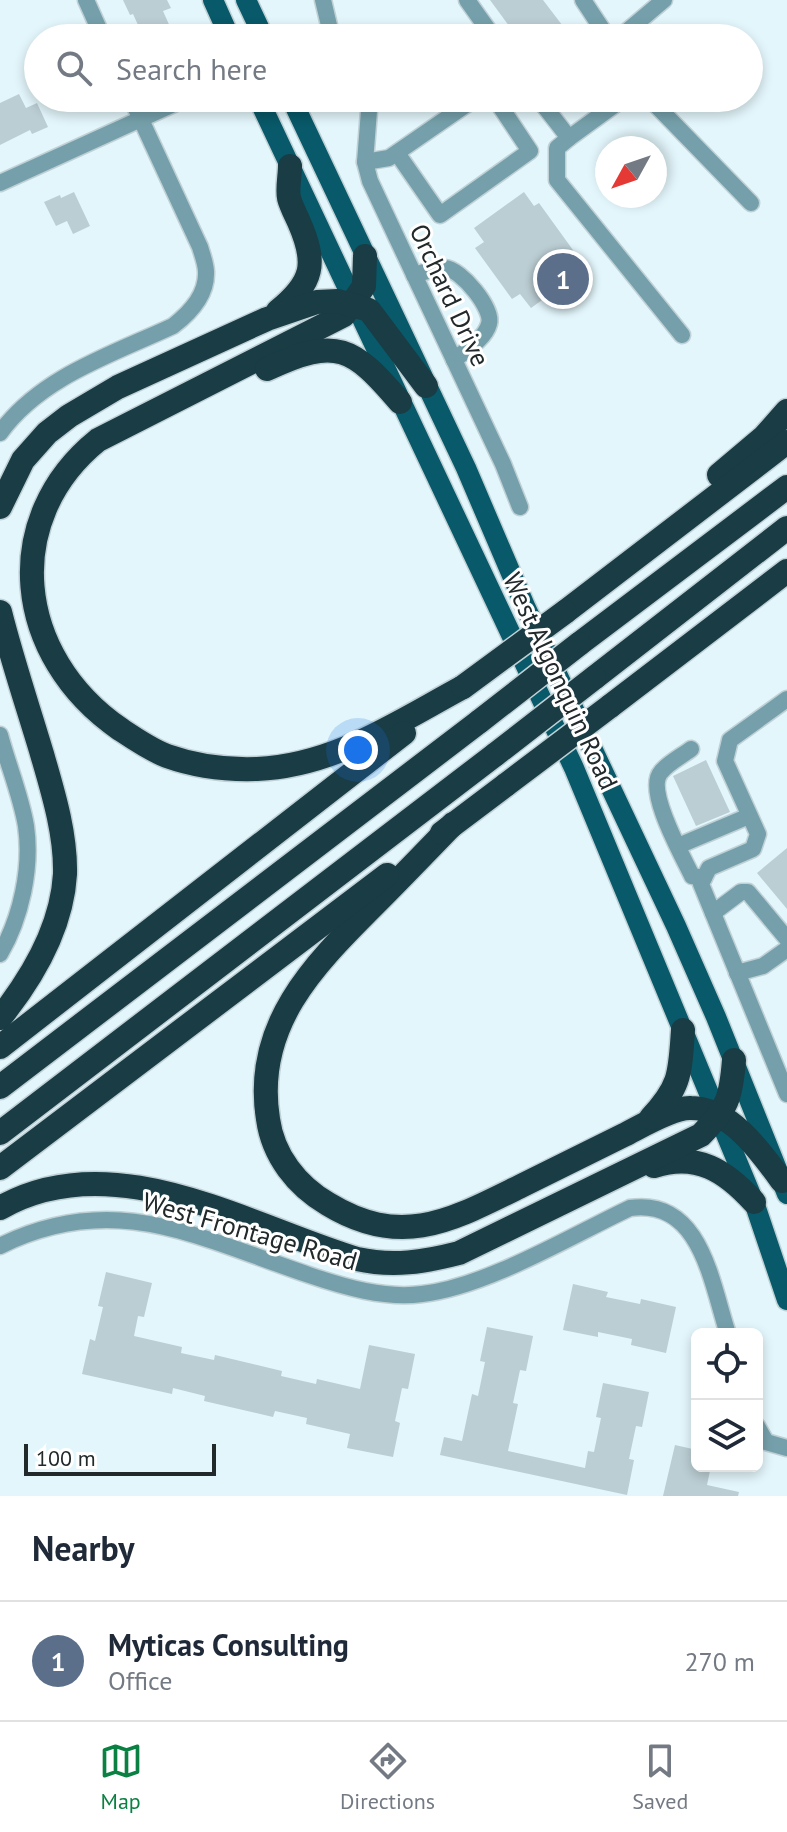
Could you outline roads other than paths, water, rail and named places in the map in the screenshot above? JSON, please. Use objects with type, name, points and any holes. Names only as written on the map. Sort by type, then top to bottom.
[{"type":"highway","points":[[267,319],[300,291],[311,266],[309,244],[289,198],[290,166]]},
{"type":"highway","points":[[365,256],[364,286],[344,315],[98,440],[64,465],[40,497],[31,515],[23,547],[24,584],[40,638],[68,682],[90,705],[128,734],[167,756],[206,765],[255,769],[309,762],[369,739],[463,687]]},
{"type":"highway","points":[[0,507],[23,460],[47,433],[69,416],[118,387],[267,319],[317,302],[338,301],[369,310],[426,386]]},
{"type":"highway","points":[[161,410],[214,394],[300,356],[333,350],[361,360],[400,402]]},
{"type":"highway","points":[[638,556],[686,502],[764,437],[787,411]]},
{"type":"highway","points":[[0,1047],[463,687],[787,442]]},
{"type":"highway","points":[[0,1087],[787,487]]},
{"type":"highway","points":[[0,1133],[787,528]]},
{"type":"highway","points":[[0,1168],[787,571]]},
{"type":"highway","points":[[0,612],[50,781],[61,831],[65,876],[57,913],[43,952],[25,987],[0,1018]]},
{"type":"highway","points":[[453,824],[327,952],[300,984],[286,1011],[272,1049],[267,1099],[271,1135],[286,1166],[309,1192],[343,1213],[379,1225],[411,1227],[451,1220],[645,1125],[691,1108],[719,1116],[751,1141],[784,1188]]},
{"type":"highway","points":[[645,1125],[675,1087],[681,1071],[683,1030]]},
{"type":"highway","points":[[0,1208],[51,1189],[95,1184],[119,1185],[186,1198],[378,1264],[399,1264],[459,1253],[701,1135],[719,1116],[731,1094],[734,1060]]},
{"type":"highway","points":[[614,1179],[670,1161],[692,1161],[721,1173],[754,1202]]},
{"type":"main road","points":[[213,0],[224,24]]},
{"type":"main road","points":[[246,0],[257,24]]},
{"type":"main road","name":"West Algonquin Road","points":[[265,112],[574,768],[754,1202],[787,1300]]},
{"type":"main road","name":"West Algonquin Road","points":[[298,112],[466,468],[525,606],[676,926],[734,1060],[784,1188]]},
{"type":"street","points":[[86,0],[97,24]]},
{"type":"street","points":[[323,0],[328,24]]},
{"type":"street","points":[[467,0],[484,24]]},
{"type":"street","points":[[583,0],[599,24]]},
{"type":"street","points":[[636,24],[664,0]]},
{"type":"street","points":[[0,433],[27,402],[55,383],[173,326],[188,315],[197,303],[206,272],[200,247],[137,112]]},
{"type":"street","points":[[0,183],[158,112]]},
{"type":"street","name":"Orchard Drive","points":[[369,112],[365,162],[370,181],[503,464],[520,507]]},
{"type":"street","points":[[365,162],[389,158],[456,112]]},
{"type":"street","points":[[397,153],[440,215],[530,151],[504,112]]},
{"type":"street","points":[[549,112],[569,138]]},
{"type":"street","points":[[605,112],[557,148],[557,180],[682,335]]},
{"type":"street","points":[[663,112],[751,203]]},
{"type":"street","points":[[414,275],[443,267],[460,273],[490,314],[490,323],[485,332],[454,360]]},
{"type":"street","points":[[787,699],[730,740],[725,761],[758,834],[753,849],[709,868],[701,884],[787,1094]]},
{"type":"street","points":[[0,735],[26,826],[26,845],[19,908],[0,954]]},
{"type":"street","points":[[691,749],[659,772],[655,785],[659,803],[692,876],[704,878]]},
{"type":"street","points":[[678,846],[749,816]]},
{"type":"street","points":[[713,913],[741,892],[748,892],[787,939]]},
{"type":"street","points":[[737,973],[763,966],[787,949]]},
{"type":"street","name":"West Frontage Road","points":[[0,1246],[18,1237],[72,1221],[127,1220],[177,1229],[339,1285],[421,1295],[510,1266],[630,1208],[647,1206],[673,1214],[696,1240],[726,1328]]},
{"type":"street","points":[[763,1437],[766,1442],[787,1448]]},
{"type":"place","name":"Myticas Consulting","points":[[563,279]]}]
